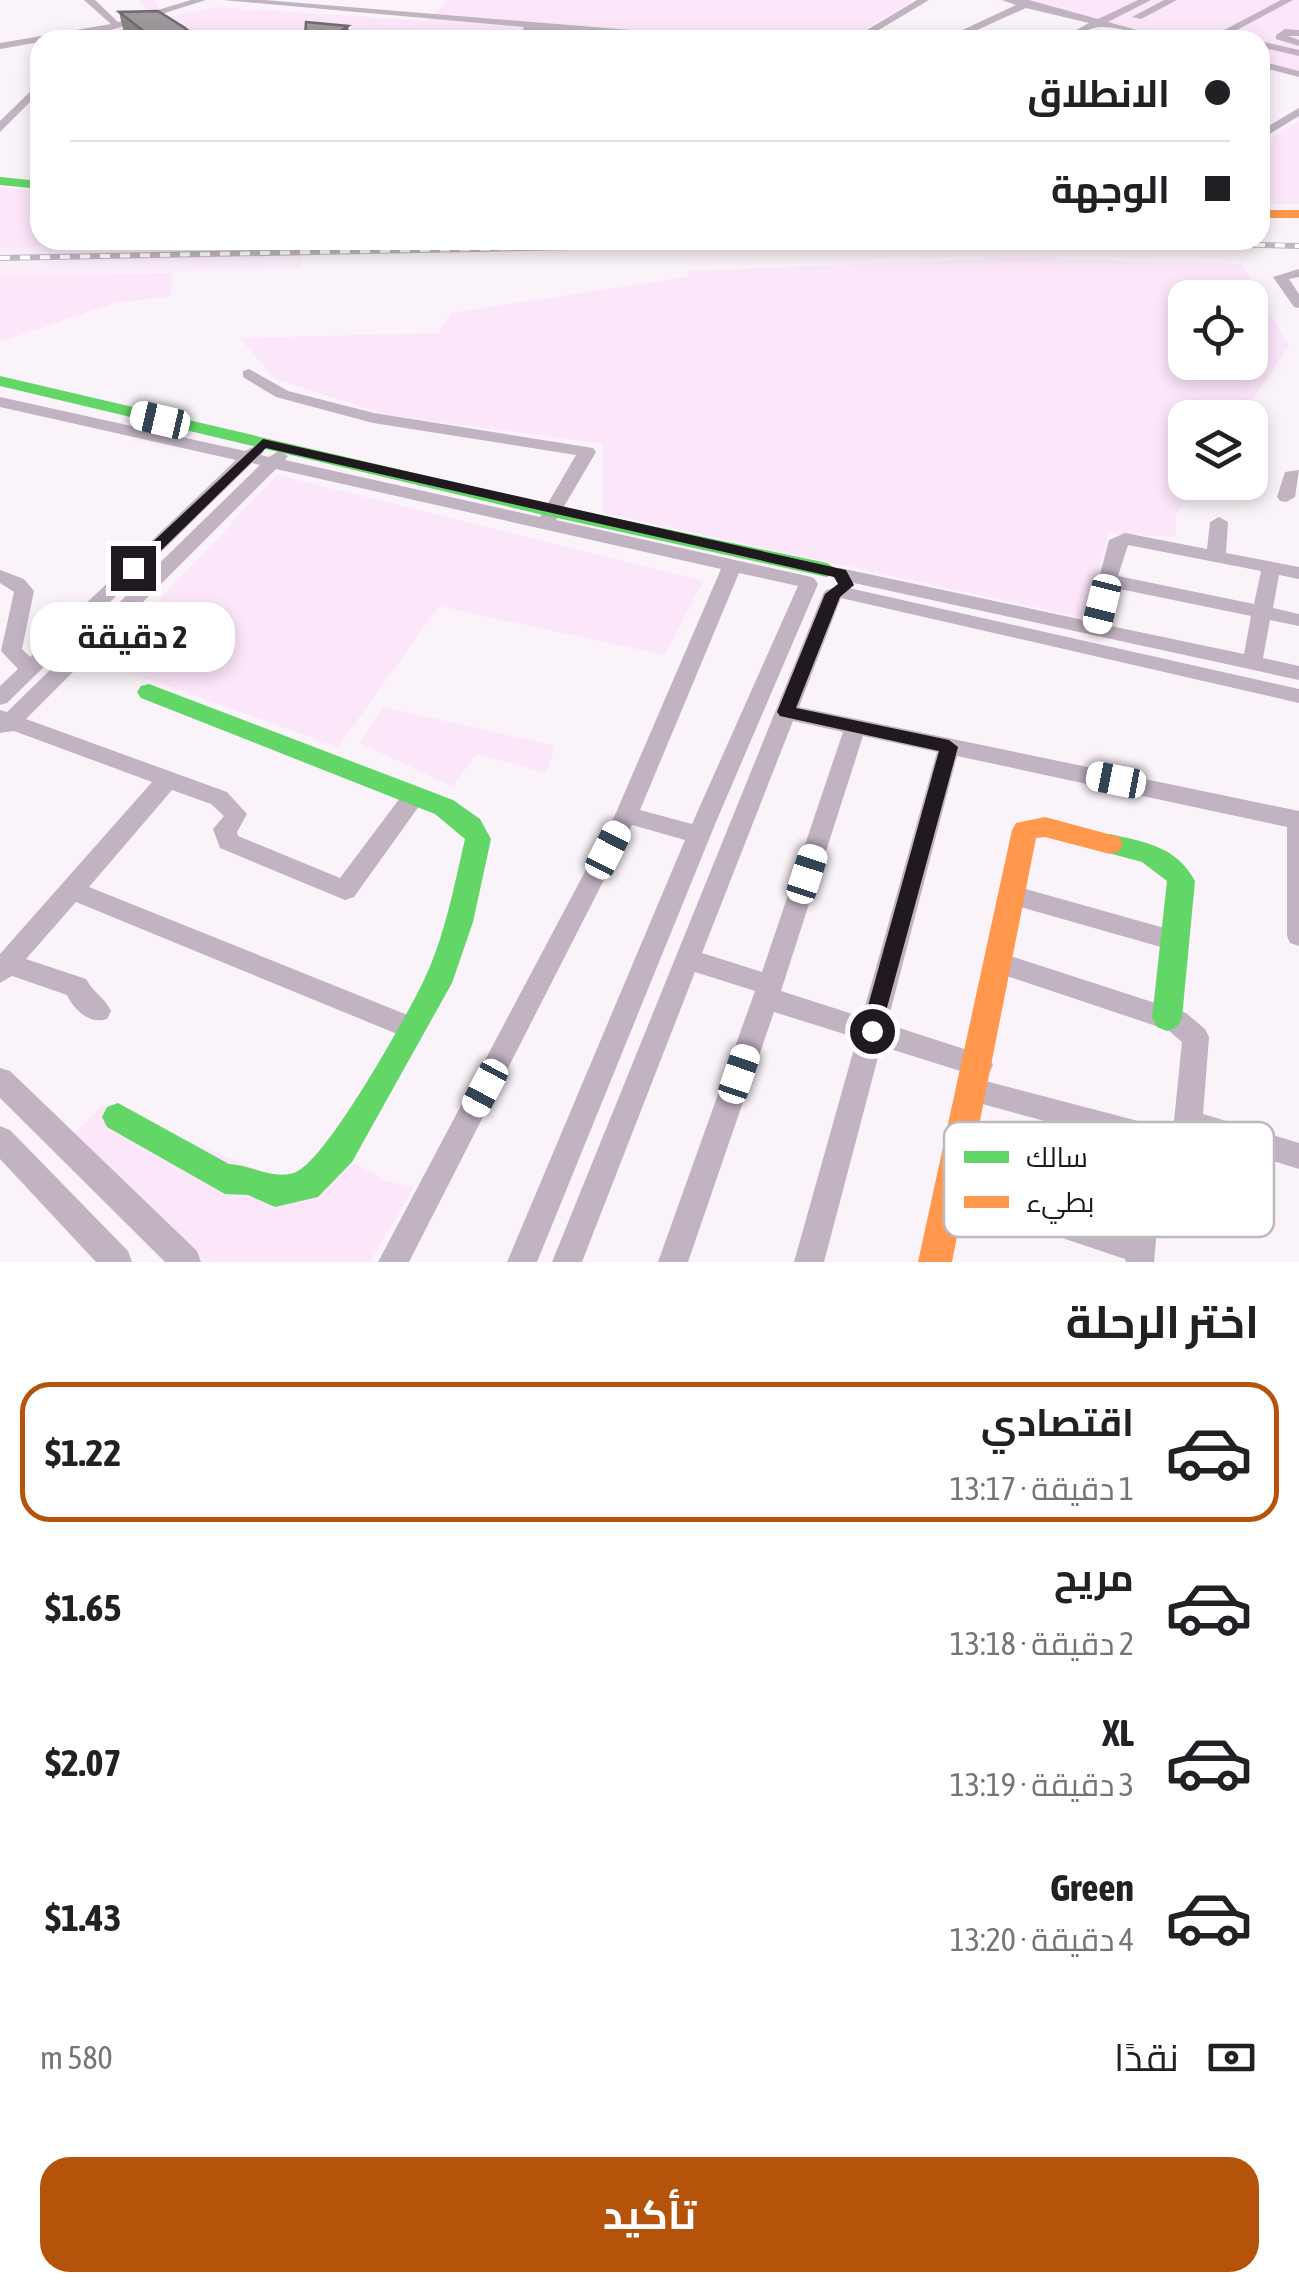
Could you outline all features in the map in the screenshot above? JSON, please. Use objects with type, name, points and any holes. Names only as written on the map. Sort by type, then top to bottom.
[{"type":"street","points":[[89,0],[113,21]]},
{"type":"street","points":[[91,30],[180,0]]},
{"type":"street","points":[[105,30],[153,23],[201,0]]},
{"type":"street","points":[[228,0],[602,30]]},
{"type":"street","points":[[424,15],[437,0]]},
{"type":"street","points":[[872,30],[924,0]]},
{"type":"street","points":[[1007,0],[1031,2],[1129,30]]},
{"type":"street","points":[[1082,30],[1146,0]]},
{"type":"street","points":[[1111,30],[1172,0]]},
{"type":"street","points":[[1229,30],[1285,0],[1299,4]]},
{"type":"street","points":[[968,30],[1031,2]]},
{"type":"street","points":[[1262,14],[1299,22]]},
{"type":"street","points":[[528,30],[533,24]]},
{"type":"street","points":[[1297,48],[1280,37],[1288,32],[1299,33]]},
{"type":"street","points":[[0,46],[30,42]]},
{"type":"street","points":[[1270,45],[1297,48]]},
{"type":"street","points":[[1270,67],[1299,74]]},
{"type":"street","points":[[0,128],[6,116],[30,94]]},
{"type":"street","points":[[1270,130],[1299,111]]},
{"type":"street","points":[[6,116],[26,116]]},
{"type":"street","points":[[0,178],[30,180]]},
{"type":"street","points":[[1270,211],[1299,211]]},
{"type":"street","points":[[1299,273],[1280,277],[1299,304]]},
{"type":"street","points":[[249,374],[282,394],[373,418],[587,452],[549,518]]},
{"type":"street","points":[[0,381],[118,419]]},
{"type":"street","points":[[0,402],[118,419],[826,583],[1022,634],[1265,673],[1299,674]]},
{"type":"street","points":[[0,698],[267,453]]},
{"type":"street","points":[[267,453],[74,659],[4,724],[168,778],[228,805],[236,814],[234,822],[225,829],[228,842],[345,890],[414,796]]},
{"type":"street","points":[[1286,497],[1290,476],[1299,475]]},
{"type":"street","points":[[549,518],[732,566],[1026,612],[1096,628],[1265,673],[1299,696]]},
{"type":"street","points":[[1216,556],[1220,522]]},
{"type":"street","points":[[1096,628],[1116,544],[1125,539],[1299,573]]},
{"type":"street","points":[[392,1262],[626,815],[732,566]]},
{"type":"street","points":[[1265,673],[1262,611],[1271,568]]},
{"type":"street","points":[[0,576],[17,583],[24,591],[11,651],[30,669]]},
{"type":"street","points":[[1108,580],[1299,620]]},
{"type":"street","points":[[567,1262],[786,712],[826,583]]},
{"type":"street","points":[[522,1262],[699,836],[826,583]]},
{"type":"street","points":[[1022,634],[1026,612]]},
{"type":"street","points":[[48,651],[74,659]]},
{"type":"street","points":[[118,1116],[225,1179],[249,1180],[275,1192],[306,1186],[341,1150],[438,984],[459,922],[478,839],[454,812],[149,692]]},
{"type":"street","points":[[786,712],[1299,820],[1299,936]]},
{"type":"street","points":[[673,1262],[855,727]]},
{"type":"street","points":[[809,1262],[949,747]]},
{"type":"street","points":[[98,1011],[81,998],[78,987],[4,968],[168,778]]},
{"type":"street","points":[[626,815],[699,836],[723,821],[738,831]]},
{"type":"street","points":[[967,1122],[1022,835],[1030,827],[1044,827],[1162,858],[1176,868],[1181,881],[1168,1018]]},
{"type":"street","points":[[699,836],[707,860],[727,859]]},
{"type":"street","points":[[69,889],[411,1028]]},
{"type":"street","points":[[1012,895],[1175,941]]},
{"type":"street","points":[[686,960],[872,1031],[976,1077],[1106,1122]]},
{"type":"street","points":[[998,964],[1184,1023],[1196,1036],[1188,1122]]},
{"type":"street","points":[[0,1080],[182,1260]]},
{"type":"street","points":[[0,1138],[117,1262]]},
{"type":"street","points":[[1274,1148],[1299,1156]]},
{"type":"street","points":[[935,1262],[944,1225]]},
{"type":"street","points":[[1088,1237],[1140,1256]]},
{"type":"shaded area","points":[[139,0],[153,0],[165,18],[215,7],[428,21],[447,0],[914,0],[864,30],[105,30],[150,17]]},
{"type":"shaded area","points":[[995,0],[1299,0],[1299,75],[1270,68],[1270,30],[1118,30]]},
{"type":"shaded area","points":[[1299,121],[1299,204],[1270,204],[1270,139]]},
{"type":"shaded area","points":[[0,187],[30,189],[30,247],[0,248]]},
{"type":"shaded area","points":[[0,247],[304,250],[300,268],[0,276]]},
{"type":"shaded area","points":[[1012,258],[1242,264],[1251,280],[1168,280],[1168,380],[1266,380],[1252,400],[1168,400],[1168,500],[1186,500],[1176,515],[1176,537],[1109,534],[1085,618],[603,513],[602,444],[383,414],[274,378],[240,338],[439,333],[451,313],[687,277],[689,271]]},
{"type":"shaded area","points":[[172,273],[171,296],[115,303],[0,342],[0,276]]},
{"type":"shaded area","points":[[1268,309],[1289,346],[1268,377]]},
{"type":"shaded area","points":[[277,475],[703,581],[665,655],[439,606],[338,747],[101,662]]},
{"type":"shaded area","points":[[383,707],[555,746],[546,773],[477,754],[452,786],[360,743]]},
{"type":"shaded area","points":[[102,1106],[288,1182],[326,1148],[386,1181],[414,1187],[370,1262],[194,1262],[70,1138]]},
{"type":"building","points":[[158,11],[187,30],[142,30],[119,12]]},
{"type":"building","points":[[306,22],[348,26],[342,30],[306,30]]},
{"type":"railway","points":[[1270,245],[1299,246]]},
{"type":"railway","points":[[0,258],[419,250]]},
{"type":"traffic: fast","points":[[0,181],[30,184]]},
{"type":"traffic: fast","points":[[0,381],[539,508],[827,570]]},
{"type":"traffic: fast","points":[[118,1117],[225,1179],[249,1180],[275,1191],[306,1186],[341,1151],[438,983],[459,922],[478,839],[471,826],[444,807],[149,692]]},
{"type":"traffic: fast","points":[[1110,844],[1161,859],[1181,881],[1167,1018]]},
{"type":"traffic: slow","points":[[1270,214],[1299,214]]},
{"type":"traffic: slow","points":[[964,1122],[1025,830],[1045,827],[1110,844]]},
{"type":"traffic: slow","points":[[935,1262],[944,1219]]},
{"type":"route","points":[[133,568],[263,443],[840,574],[846,585],[833,594],[786,712],[949,747],[872,1031]]}]
